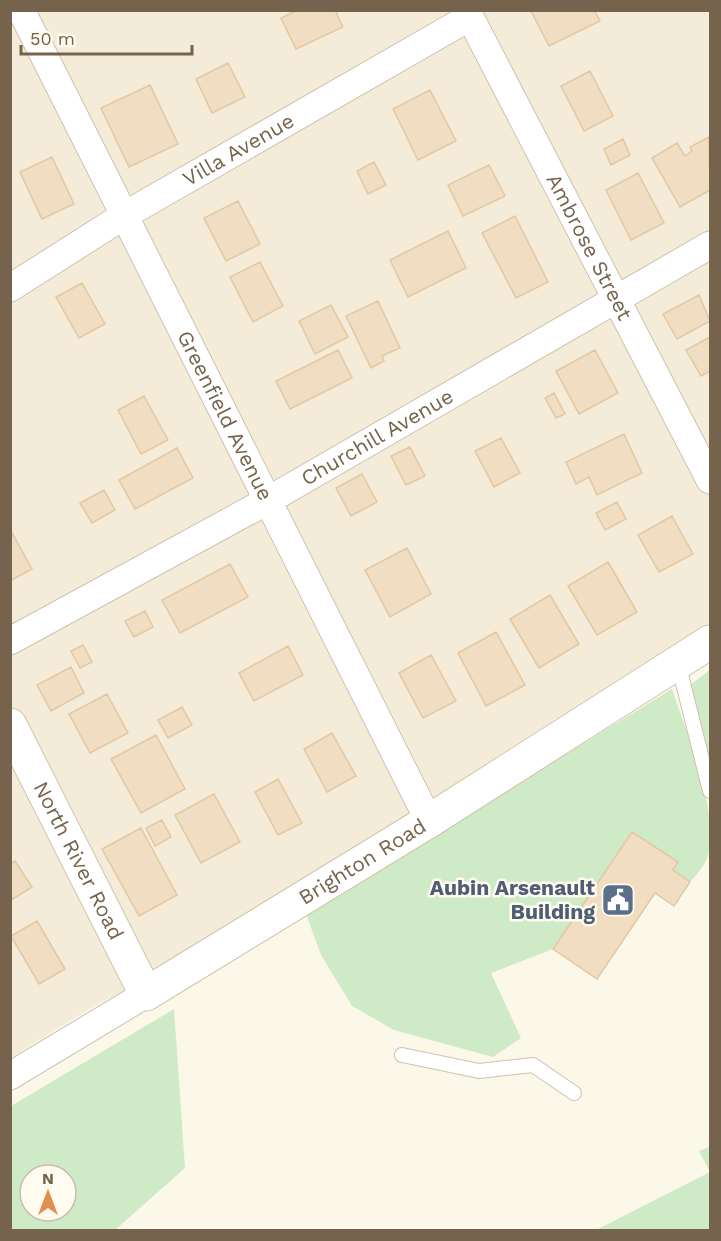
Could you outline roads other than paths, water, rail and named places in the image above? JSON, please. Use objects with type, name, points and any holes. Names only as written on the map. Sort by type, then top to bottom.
[{"type":"main road","name":"Brighton Road","points":[[146,994],[429,822],[711,642]]},
{"type":"main road","name":"North River Road","points":[[10,725],[19,766],[146,994]]},
{"type":"street","name":"Greenfield Avenue","points":[[21,10],[429,822]]},
{"type":"street","name":"Villa Avenue","points":[[10,288],[125,215],[469,14]]},
{"type":"street","name":"Ambrose Street","points":[[469,14],[711,480]]},
{"type":"street","name":"Churchill Avenue","points":[[10,641],[267,501],[711,245]]},
{"type":"street","name":"Brighton Road","points":[[10,1077],[146,994]]},
{"type":"lane","points":[[678,663],[711,791]]},
{"type":"lane","points":[[402,1055],[479,1071],[533,1065],[574,1093]]},
{"type":"place","name":"Aubin Arsenault Building","points":[[618,900]]}]
